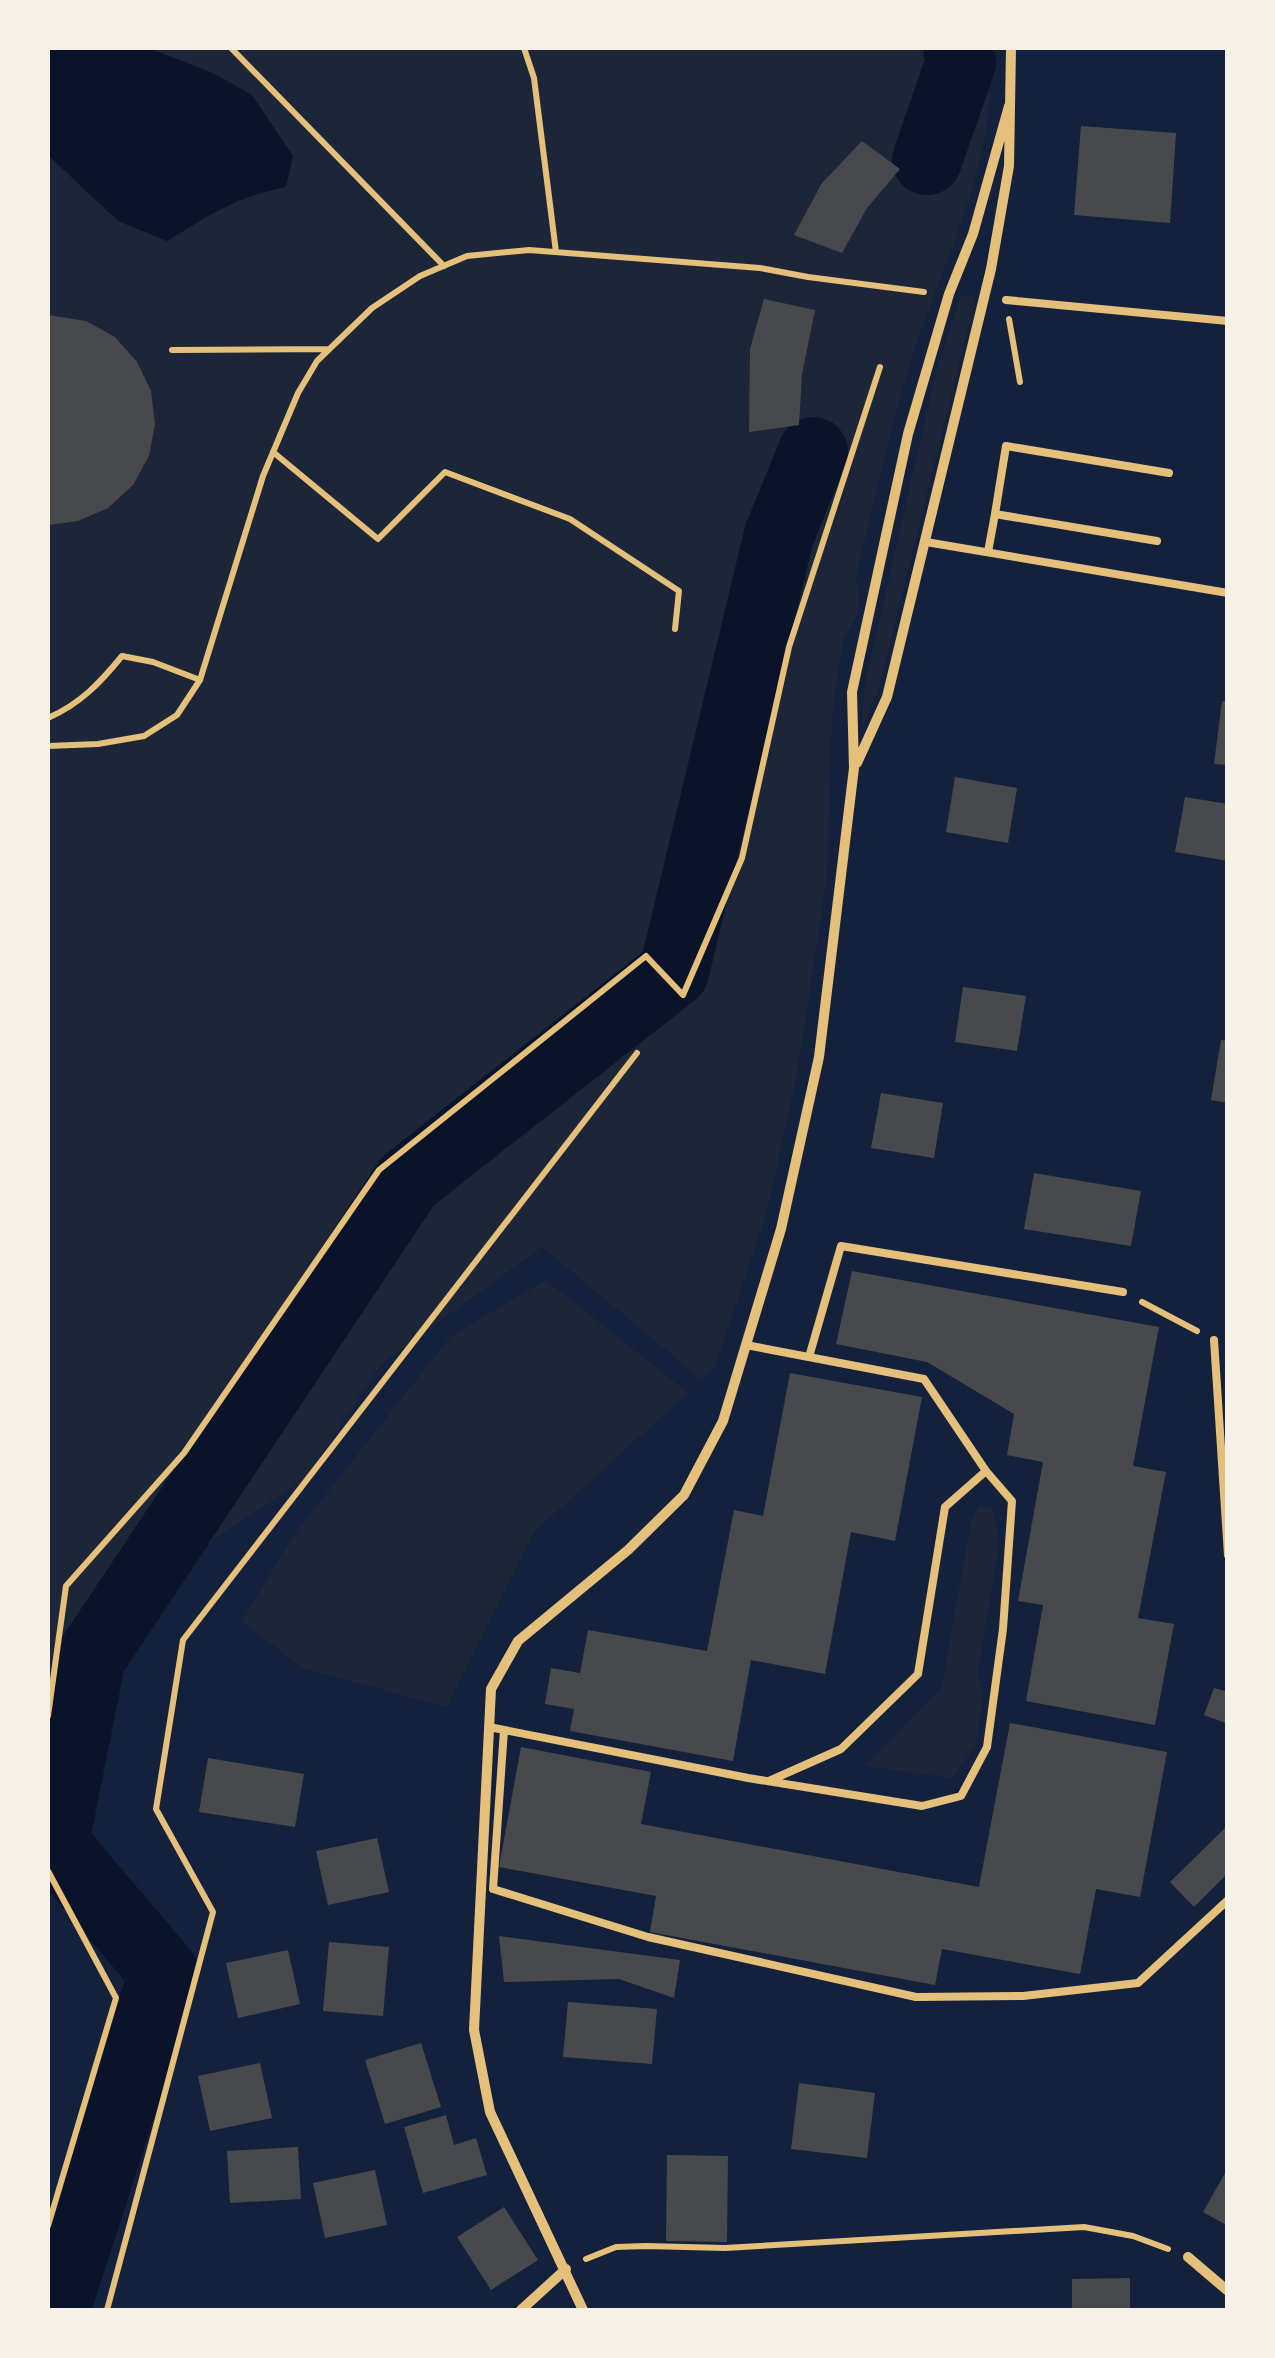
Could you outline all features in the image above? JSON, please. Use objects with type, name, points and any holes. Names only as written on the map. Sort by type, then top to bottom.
[{"type":"street","points":[[854,768],[888,697],[991,269],[1009,166],[1011,48]]},
{"type":"street","points":[[583,2310],[490,2112],[474,2030],[491,1689],[518,1641],[628,1550],[684,1495],[723,1422],[781,1229],[819,1057],[854,768],[852,692],[908,434],[949,294],[973,234],[1008,106]]},
{"type":"street","points":[[1188,2257],[1228,2291]]},
{"type":"street","points":[[521,2310],[566,2269]]},
{"type":"lane","points":[[1006,300],[1228,321]]},
{"type":"lane","points":[[988,552],[1006,446],[1169,472]]},
{"type":"lane","points":[[995,514],[1157,541]]},
{"type":"lane","points":[[926,542],[1228,593]]},
{"type":"lane","points":[[809,1356],[841,1246],[1123,1292]]},
{"type":"lane","points":[[1214,1340],[1228,1555]]},
{"type":"lane","points":[[489,1728],[922,1806],[961,1796],[987,1747],[1004,1610],[1012,1502],[924,1380],[746,1345]]},
{"type":"lane","points":[[769,1781],[842,1749],[918,1674],[945,1507],[986,1470]]},
{"type":"lane","points":[[504,1730],[494,1888],[648,1937],[916,1997],[1023,1996],[1138,1982],[1228,1900]]},
{"type":"path","points":[[230,48],[444,266]]},
{"type":"path","points":[[524,48],[534,78],[556,252]]},
{"type":"path","points":[[48,746],[98,744],[144,736],[176,715],[200,680],[263,476],[298,393],[317,361],[372,308],[420,276],[468,256],[528,250],[760,268],[935,294]]},
{"type":"path","points":[[1006,300],[1020,382]]},
{"type":"path","points":[[172,350],[330,349]]},
{"type":"path","points":[[48,1716],[66,1586],[184,1453],[379,1170],[646,956],[683,995],[742,858],[789,647],[880,367]]},
{"type":"path","points":[[274,452],[378,540],[445,472],[570,519],[680,591],[675,629]]},
{"type":"path","points":[[48,718],[72,708],[122,656],[153,662],[200,680]]},
{"type":"path","points":[[107,2310],[213,1912],[156,1809],[183,1640],[637,1053]]},
{"type":"path","points":[[1123,1292],[1214,1340]]},
{"type":"path","points":[[48,1871],[116,1998],[48,2226]]},
{"type":"path","points":[[566,2269],[616,2248],[725,2248],[1084,2228],[1133,2236],[1188,2257]]},
{"type":"shaded area","points":[[48,48],[987,48],[989,90],[977,172],[908,370],[856,576],[860,610],[843,640],[832,715],[827,876],[797,1074],[767,1212],[714,1369],[701,1379],[542,1247],[382,1363],[304,1480],[151,1580],[103,1582],[80,1611],[48,1673]]},
{"type":"shaded area","points":[[48,48],[149,48],[213,73],[252,95],[293,156],[286,187],[237,202],[167,241],[118,221],[48,155]]},
{"type":"shaded area","points":[[961,295],[976,297],[878,691],[862,729],[864,688],[936,372]]},
{"type":"shaded area","points":[[546,1280],[688,1393],[535,1531],[447,1707],[302,1668],[242,1621],[293,1536],[451,1336]]},
{"type":"shaded area","points":[[979,1506],[993,1508],[999,1544],[977,1675],[984,1692],[975,1746],[952,1778],[866,1766],[942,1686],[971,1521]]},
{"type":"building","points":[[1081,126],[1176,133],[1170,223],[1074,215]]},
{"type":"building","points":[[862,141],[900,169],[867,208],[842,253],[794,235],[822,183]]},
{"type":"building","points":[[764,299],[815,310],[802,374],[799,425],[749,432],[750,349]]},
{"type":"building","points":[[48,315],[86,321],[115,337],[137,362],[151,391],[155,424],[149,456],[133,485],[108,508],[78,521],[48,525]]},
{"type":"building","points":[[1222,701],[1228,702],[1228,765],[1214,764]]},
{"type":"building","points":[[955,777],[1017,788],[1008,843],[946,832]]},
{"type":"building","points":[[1185,797],[1228,804],[1228,861],[1175,852]]},
{"type":"building","points":[[963,987],[1026,996],[1017,1051],[955,1042]]},
{"type":"building","points":[[1221,1040],[1228,1041],[1228,1103],[1211,1100]]},
{"type":"building","points":[[881,1093],[943,1103],[934,1158],[871,1148]]},
{"type":"building","points":[[1034,1173],[1141,1191],[1131,1246],[1024,1229]]},
{"type":"building","points":[[852,1271],[1159,1327],[1133,1466],[1166,1472],[1138,1618],[1174,1624],[1155,1725],[1026,1701],[1043,1605],[1018,1601],[1043,1462],[1007,1455],[1014,1414],[927,1362],[836,1344]]},
{"type":"building","points":[[790,1373],[922,1397],[895,1541],[851,1532],[825,1674],[751,1660],[733,1761],[570,1731],[574,1709],[545,1704],[551,1668],[580,1673],[588,1630],[707,1651],[734,1510],[763,1516]]},
{"type":"building","points":[[1214,1688],[1228,1692],[1228,1724],[1204,1715]]},
{"type":"building","points":[[1010,1723],[1167,1752],[1140,1897],[1096,1889],[1080,1974],[942,1949],[935,1985],[650,1932],[656,1896],[499,1867],[521,1747],[651,1772],[641,1824],[979,1887]]},
{"type":"building","points":[[208,1758],[304,1774],[295,1827],[199,1812]]},
{"type":"building","points":[[1228,1825],[1228,1873],[1194,1907],[1170,1882]]},
{"type":"building","points":[[377,1838],[389,1892],[328,1905],[316,1851]]},
{"type":"building","points":[[499,1936],[680,1960],[674,1998],[619,1979],[504,1982]]},
{"type":"building","points":[[329,1942],[389,1947],[383,2016],[323,2011]]},
{"type":"building","points":[[288,1950],[300,2004],[238,2018],[226,1963]]},
{"type":"building","points":[[568,2002],[657,2009],[652,2064],[563,2057]]},
{"type":"building","points":[[421,2043],[441,2107],[385,2124],[365,2060]]},
{"type":"building","points":[[260,2063],[272,2118],[210,2131],[198,2076]]},
{"type":"building","points":[[799,2083],[875,2093],[867,2158],[791,2149]]},
{"type":"building","points":[[446,2115],[454,2145],[476,2138],[487,2175],[423,2193],[404,2127]]},
{"type":"building","points":[[298,2147],[301,2199],[230,2203],[227,2151]]},
{"type":"building","points":[[667,2155],[728,2156],[727,2242],[666,2241]]},
{"type":"building","points":[[1228,2168],[1228,2226],[1203,2212]]},
{"type":"building","points":[[375,2170],[387,2225],[325,2238],[313,2183]]},
{"type":"building","points":[[504,2207],[538,2260],[491,2290],[457,2237]]},
{"type":"building","points":[[1130,2278],[1130,2310],[1072,2310],[1072,2279]]},
{"type":"waterway","points":[[927,160],[961,62],[958,48]]},
{"type":"waterway","points":[[55,2310],[164,1973],[54,1843],[91,1657],[408,1181],[674,972],[779,535],[813,452]]}]
